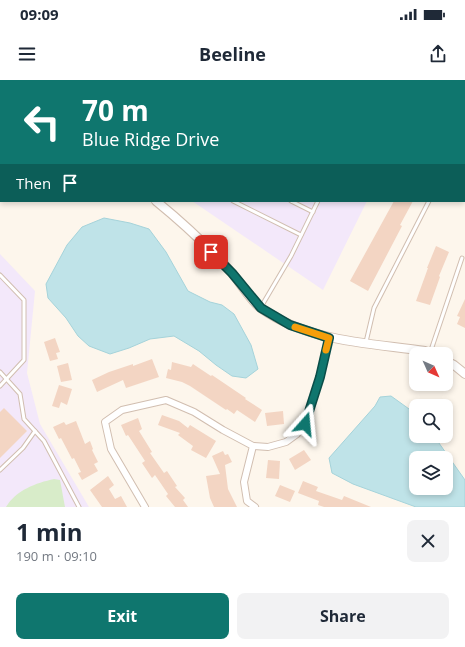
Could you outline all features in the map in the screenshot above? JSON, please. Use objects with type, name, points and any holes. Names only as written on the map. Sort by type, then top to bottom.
[{"type":"street","points":[[157,202],[190,230],[232,273],[261,308],[290,325],[329,338],[409,348]]},
{"type":"street","points":[[145,507],[112,449],[105,422],[122,410],[166,400],[194,412],[223,430],[254,446],[268,448],[286,442],[297,434],[305,424],[320,377],[329,338]]},
{"type":"street","points":[[453,364],[465,374]]},
{"type":"street","points":[[254,446],[244,482],[247,501],[255,507]]},
{"type":"lane","points":[[235,202],[301,235]]},
{"type":"lane","points":[[293,202],[313,212]]},
{"type":"lane","points":[[261,308],[291,256],[318,202]]},
{"type":"lane","points":[[366,342],[374,308],[428,202]]},
{"type":"lane","points":[[433,347],[462,258]]},
{"type":"lane","points":[[0,275],[24,300],[24,360],[0,386]]},
{"type":"lane","points":[[0,372],[20,394],[24,419],[44,441],[79,507]]},
{"type":"lane","points":[[0,470],[23,448],[35,431]]},
{"type":"shaded area","points":[[193,202],[367,202],[323,290]]},
{"type":"shaded area","points":[[0,254],[35,291],[27,373],[40,424],[89,507],[0,507]]},
{"type":"green space","points":[[54,479],[60,480],[65,507],[6,507],[15,496],[27,488]]},
{"type":"water","points":[[104,218],[130,223],[149,229],[166,252],[188,291],[210,302],[222,305],[234,314],[251,345],[258,369],[246,378],[232,376],[199,351],[174,336],[150,339],[110,354],[89,346],[78,336],[66,318],[48,298],[46,284],[67,245],[82,227]]},
{"type":"water","points":[[391,396],[409,409],[409,443],[439,443],[445,451],[409,451],[409,495],[453,495],[453,463],[465,480],[465,507],[416,507],[353,484],[332,473],[329,458],[375,406],[380,397]]},
{"type":"building","points":[[393,202],[412,202],[400,225],[402,226],[368,291],[350,281]]},
{"type":"building","points":[[436,246],[449,252],[439,276],[440,277],[430,305],[416,301]]},
{"type":"building","points":[[465,299],[465,328],[457,324],[460,317],[457,316]]},
{"type":"building","points":[[55,338],[60,352],[56,353],[58,359],[50,361],[44,342]]},
{"type":"building","points":[[152,359],[159,377],[126,388],[123,380],[97,392],[92,380],[109,372],[133,364],[133,366]]},
{"type":"building","points":[[172,362],[191,367],[193,364],[246,398],[245,399],[262,410],[255,422],[237,410],[234,414],[227,409],[226,410],[182,382],[166,378],[168,369],[171,370]]},
{"type":"building","points":[[68,363],[72,380],[61,382],[57,366]]},
{"type":"building","points":[[59,385],[72,389],[67,405],[61,402],[59,408],[52,406]]},
{"type":"building","points":[[4,408],[27,431],[0,458],[0,412]]},
{"type":"building","points":[[283,411],[284,424],[267,426],[265,413]]},
{"type":"building","points":[[162,415],[179,421],[188,428],[190,425],[216,441],[206,458],[191,450],[193,446],[178,435],[180,433],[158,425]]},
{"type":"building","points":[[138,418],[142,429],[139,431],[152,452],[150,453],[164,473],[167,471],[177,486],[175,487],[185,498],[183,500],[188,507],[175,507],[166,496],[168,494],[155,475],[152,478],[142,463],[145,461],[128,435],[126,436],[121,425]]},
{"type":"building","points":[[76,421],[85,444],[90,441],[92,450],[98,462],[94,464],[98,471],[82,480],[78,473],[81,472],[74,458],[72,459],[61,438],[59,439],[53,427],[64,422],[66,425]]},
{"type":"building","points":[[304,450],[311,460],[295,470],[289,459]]},
{"type":"building","points":[[223,451],[225,455],[228,454],[232,462],[225,465],[228,489],[237,507],[214,507],[210,498],[206,476],[220,474],[212,456]]},
{"type":"building","points":[[268,460],[280,461],[279,479],[266,478]]},
{"type":"building","points":[[108,476],[114,485],[109,489],[115,499],[121,496],[127,507],[102,507],[90,490]]},
{"type":"building","points":[[303,481],[318,487],[316,491],[342,500],[344,496],[371,507],[324,507],[318,505],[319,501],[298,493]]},
{"type":"building","points":[[280,485],[295,491],[290,502],[275,496]]},
{"type":"slow traffic","points":[[295,327],[329,338],[326,350]]},
{"type":"route","points":[[211,252],[232,273],[261,308],[290,325],[329,338],[320,377],[305,424]]}]
